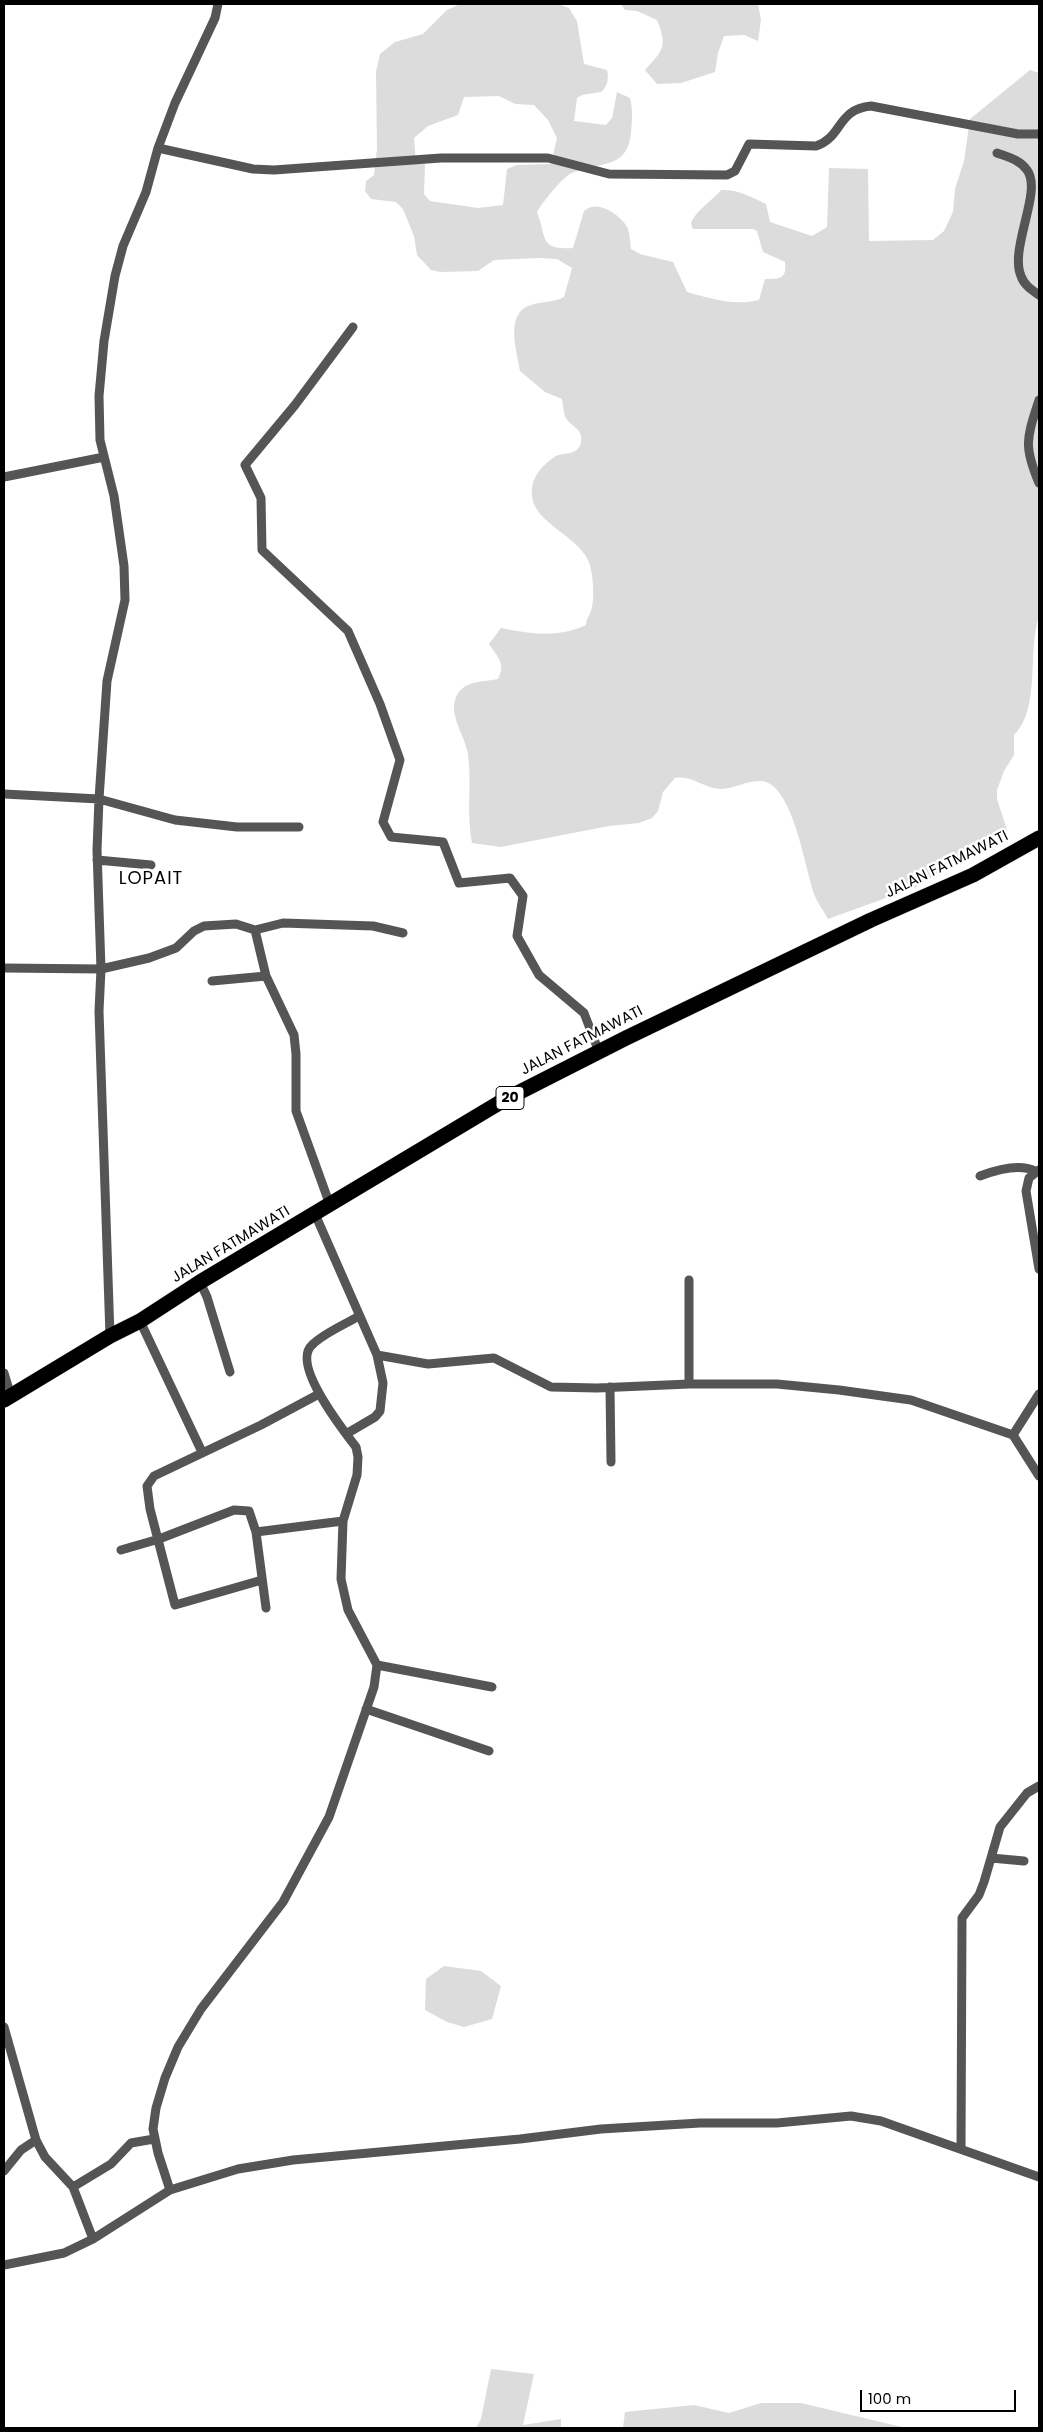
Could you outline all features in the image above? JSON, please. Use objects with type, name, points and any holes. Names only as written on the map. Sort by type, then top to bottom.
[{"type":"highway","name":"JALAN FATMAWATI","points":[[8,1398],[110,1336],[140,1321],[200,1282],[504,1100],[871,920],[973,875],[1039,838]]},
{"type":"street","points":[[110,1336],[97,860],[107,681],[125,600],[122,548],[114,496],[100,440],[99,396],[104,341],[115,276],[123,246],[146,192],[158,148],[189,71],[215,18],[218,4]]},
{"type":"street","points":[[158,148],[253,169],[274,170],[441,158],[548,158],[609,174],[727,175],[735,170],[749,144],[816,146],[824,144],[850,112],[858,107],[871,106],[1018,134],[1039,134]]},
{"type":"street","points":[[997,153],[1014,159],[1023,165],[1031,178],[1028,208],[1019,250],[1020,275],[1025,283],[1039,295]]},
{"type":"street","points":[[353,327],[295,405],[245,465],[261,498],[262,550],[348,631],[380,704],[400,760],[383,822],[390,837],[443,842],[459,883],[510,878],[523,896],[516,936],[538,975],[584,1013],[599,1052]]},
{"type":"street","points":[[1039,400],[1028,434],[1027,449],[1039,483]]},
{"type":"street","points":[[4,477],[104,457]]},
{"type":"street","points":[[4,794],[99,799],[184,821],[237,827],[300,827]]},
{"type":"street","points":[[97,860],[151,865]]},
{"type":"street","points":[[4,968],[101,969],[149,958],[176,948],[204,926],[236,924],[255,930],[283,923],[373,926],[403,933]]},
{"type":"street","points":[[255,930],[266,976],[294,1035],[296,1111],[330,1205]]},
{"type":"street","points":[[212,981],[266,976]]},
{"type":"street","points":[[980,1176],[999,1169],[1025,1168],[1037,1171]]},
{"type":"street","points":[[1037,1171],[1029,1178],[1026,1191],[1039,1269]]},
{"type":"street","points":[[315,1214],[377,1355],[383,1383],[380,1411],[375,1417],[346,1434]]},
{"type":"street","points":[[689,1280],[689,1384]]},
{"type":"street","points":[[200,1282],[207,1297],[230,1372]]},
{"type":"street","points":[[170,2190],[154,2140],[156,2108],[178,2047],[227,1973],[284,1902],[328,1817],[377,1678],[377,1665],[348,1610],[341,1579],[342,1521],[358,1466],[356,1447],[319,1394],[306,1359],[311,1345],[359,1316]]},
{"type":"street","points":[[140,1321],[202,1452]]},
{"type":"street","points":[[377,1355],[428,1364],[494,1358],[551,1387],[777,1384],[911,1400],[1013,1435],[1039,1476]]},
{"type":"street","points":[[4,1373],[8,1398]]},
{"type":"street","points":[[610,1387],[611,1462]]},
{"type":"street","points":[[262,1580],[176,1605],[150,1509],[147,1486],[154,1476],[261,1426],[319,1394]]},
{"type":"street","points":[[1013,1435],[1039,1394]]},
{"type":"street","points":[[121,1550],[159,1539],[239,1509],[249,1511],[256,1532],[266,1608]]},
{"type":"street","points":[[256,1532],[342,1521]]},
{"type":"street","points":[[377,1665],[492,1687]]},
{"type":"street","points":[[366,1709],[489,1751]]},
{"type":"street","points":[[961,2149],[962,1918],[979,1895],[1000,1827],[1026,1793],[1039,1786]]},
{"type":"street","points":[[991,1858],[1024,1861]]},
{"type":"street","points":[[4,2027],[36,2140],[45,2157],[73,2187],[93,2238]]},
{"type":"street","points":[[4,2265],[64,2253],[93,2238],[170,2190],[238,2169],[293,2160],[520,2139],[601,2129],[690,2124],[777,2123],[851,2116],[881,2121],[1039,2177]]},
{"type":"street","points":[[4,2171],[22,2150],[36,2140]]},
{"type":"street","points":[[73,2187],[111,2164],[131,2143],[154,2140]]},
{"type":"shaded area","points":[[460,4],[558,4],[569,8],[577,21],[584,64],[607,70],[608,76],[607,85],[601,92],[582,95],[577,98],[574,121],[606,125],[612,118],[617,92],[630,98],[632,111],[631,133],[624,154],[609,163],[570,174],[547,197],[537,212],[546,241],[554,247],[573,248],[584,211],[595,206],[601,207],[612,212],[626,225],[631,249],[640,254],[673,262],[687,292],[732,302],[759,300],[765,279],[775,279],[784,275],[785,262],[763,252],[757,231],[753,229],[693,229],[691,224],[695,215],[721,190],[739,192],[766,204],[770,222],[812,236],[827,227],[829,168],[868,169],[869,241],[933,240],[944,231],[953,212],[955,189],[964,161],[970,119],[1030,70],[1039,73],[1039,616],[1034,646],[1031,695],[1028,710],[1022,724],[1014,735],[1014,755],[1004,771],[997,790],[997,799],[1007,830],[916,887],[828,919],[815,896],[797,831],[790,813],[782,797],[773,786],[762,781],[721,789],[709,787],[687,778],[675,778],[663,792],[658,811],[652,818],[639,823],[609,826],[501,847],[472,843],[469,821],[468,754],[455,717],[454,702],[457,695],[460,690],[470,684],[498,679],[501,669],[500,661],[489,644],[501,628],[544,634],[565,632],[586,625],[592,606],[593,588],[590,565],[585,555],[578,546],[541,515],[535,506],[532,496],[533,483],[538,473],[556,456],[577,450],[581,442],[580,434],[566,418],[562,399],[545,392],[520,371],[514,334],[517,316],[523,309],[531,305],[564,297],[572,268],[557,259],[538,258],[494,260],[478,271],[440,272],[431,270],[417,255],[414,236],[403,209],[396,202],[371,199],[365,191],[366,181],[374,175],[377,149],[376,72],[380,54],[395,42],[423,34],[447,10]],"holes":[[[499,96],[515,104],[534,105],[548,120],[557,138],[551,164],[517,165],[507,169],[503,205],[478,208],[430,201],[424,194],[425,164],[416,163],[414,138],[428,126],[458,115],[464,97]]]},
{"type":"shaded area","points":[[621,4],[758,4],[761,20],[758,41],[744,35],[724,36],[718,53],[715,72],[681,83],[657,84],[645,70],[662,48],[662,36],[657,20],[637,11],[625,10]]},
{"type":"shaded area","points":[[444,1966],[481,1971],[501,1986],[492,2019],[464,2027],[447,2022],[425,2010],[426,1979]]},
{"type":"shaded area","points":[[491,2369],[534,2374],[523,2425],[561,2419],[561,2428],[476,2428],[481,2419]]},
{"type":"shaded area","points":[[761,2403],[801,2403],[906,2428],[623,2428],[625,2412],[694,2405],[729,2413]]},
{"type":"district","name":"LOPAIT","points":[[151,879]]}]
